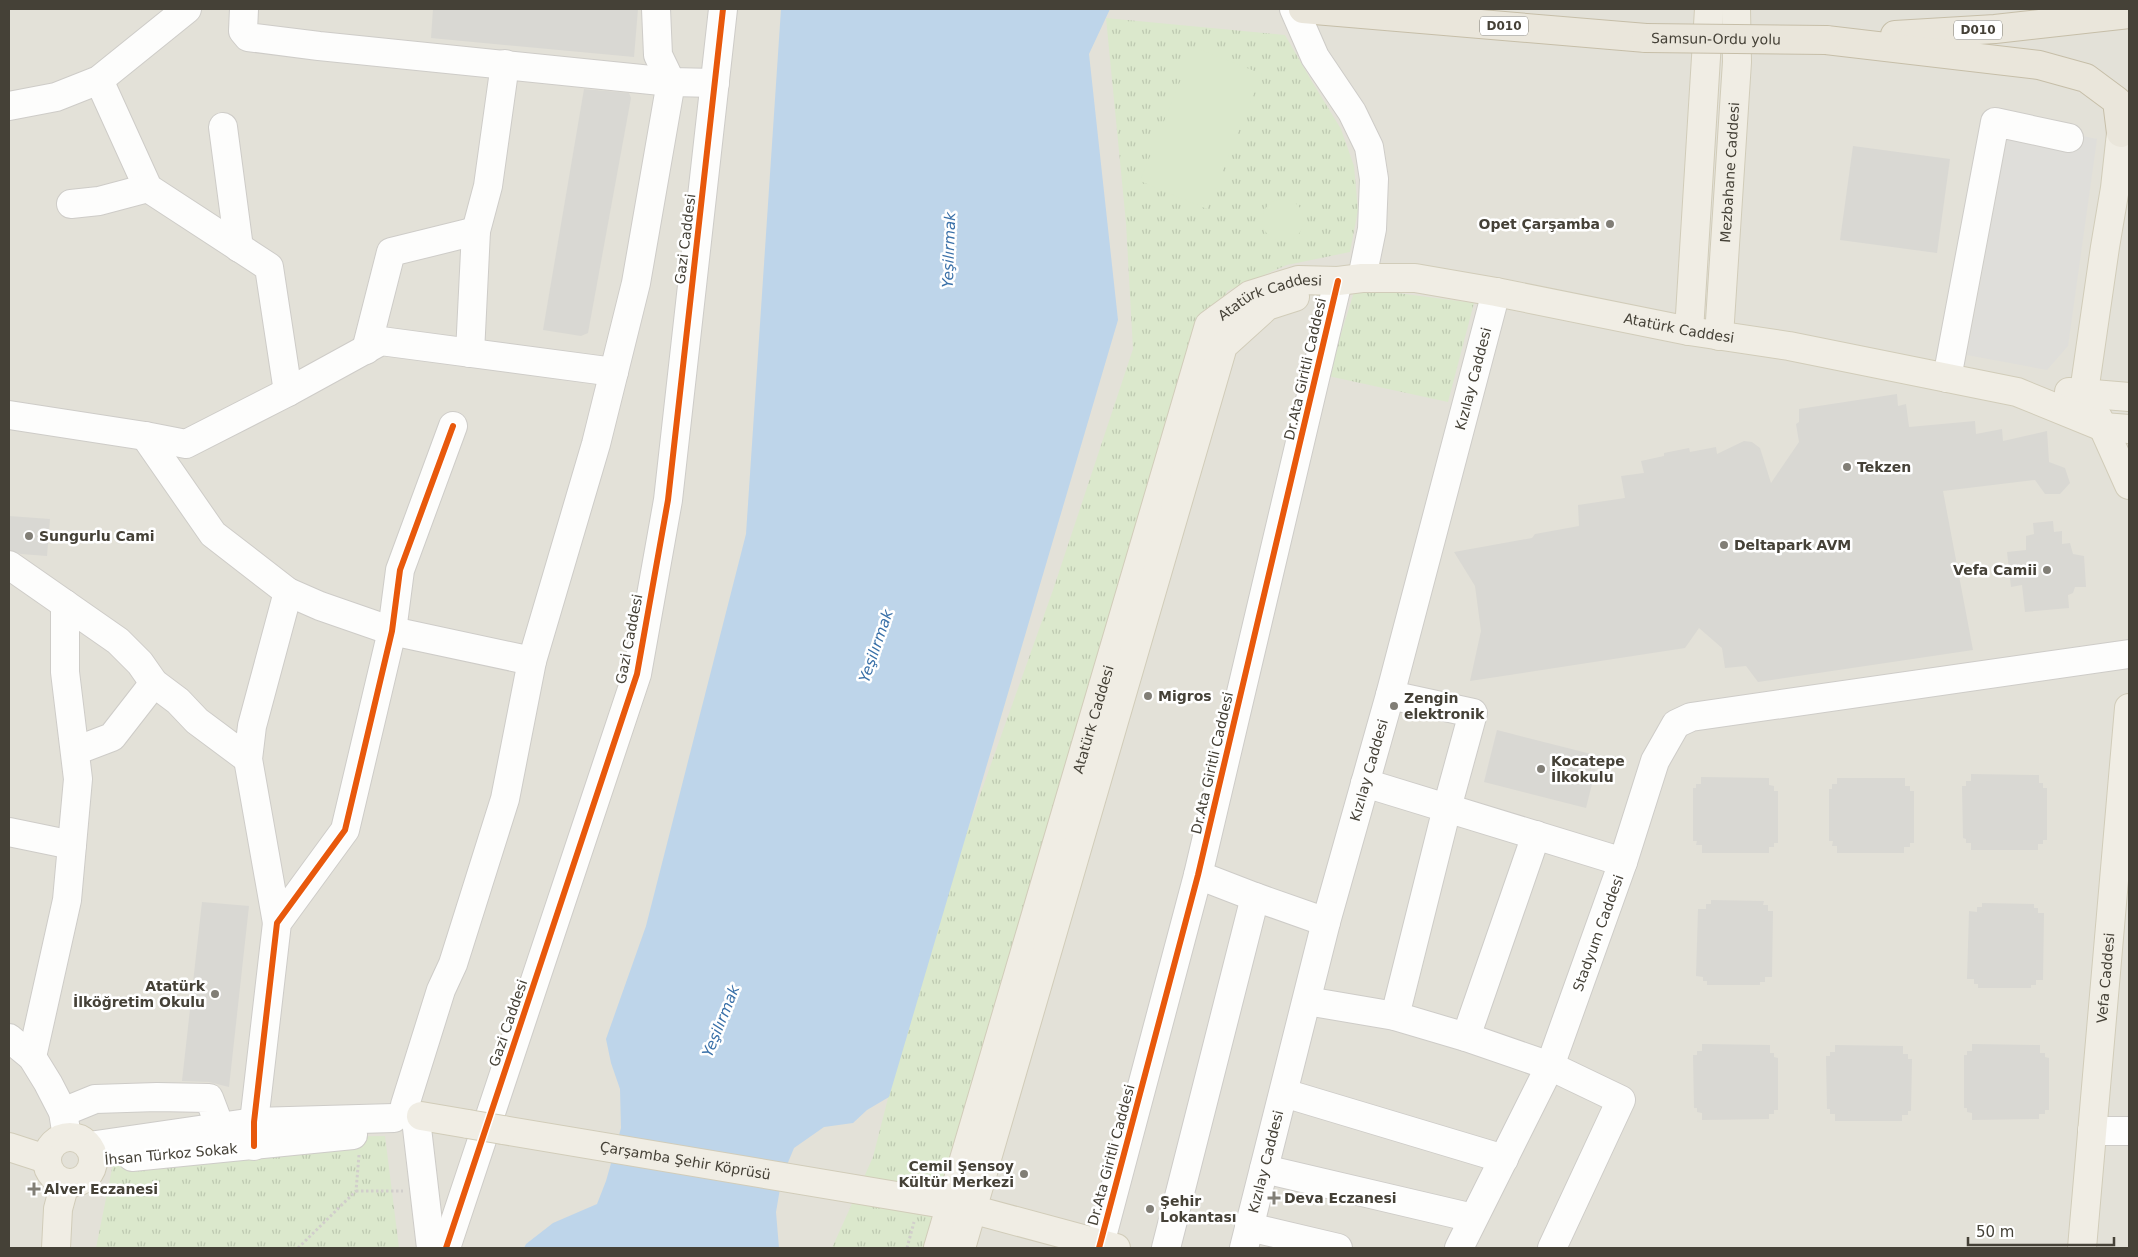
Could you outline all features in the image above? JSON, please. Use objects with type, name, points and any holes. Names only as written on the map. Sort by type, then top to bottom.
[{"type":"highway","name":"Samsun-Ordu yolu","points":[[1303,9],[1646,38],[1826,40],[1995,28],[2129,14]]},
{"type":"highway","points":[[1826,40],[2039,64],[2086,78],[2117,101],[2121,133]]},
{"type":"main road","points":[[1689,331],[1709,9]]},
{"type":"main road","name":"Mezbahane Caddesi","points":[[1719,336],[1738,62],[1736,9]]},
{"type":"main road","points":[[2121,133],[2115,188],[2104,247],[2084,392],[2116,428],[2129,485]]},
{"type":"main road","name":"Atatürk Caddesi","points":[[938,1248],[961,1207],[1223,346],[1267,306],[1350,280],[1415,278],[1496,292],[1689,331],[1789,346],[2018,392]]},
{"type":"main road","points":[[2018,392],[2084,392],[2129,397]]},
{"type":"main road","points":[[2018,392],[2116,428]]},
{"type":"main road","name":"Vefa Caddesi","points":[[2082,1248],[2129,708]]},
{"type":"main road","name":"Çarşamba Şehir Köprüsü","points":[[407,1119],[468,1124],[961,1207],[1105,1247]]},
{"type":"main road","points":[[78,1139],[87,1176],[81,1181],[65,1183],[51,1174],[46,1159],[53,1144],[78,1139]]},
{"type":"main road","points":[[9,1147],[46,1159]]},
{"type":"main road","points":[[56,1248],[58,1209],[65,1183]]},
{"type":"main road","name":"Atatürk Caddesi","points":[[961,1207],[961,1248]]},
{"type":"street","points":[[9,106],[56,97],[99,80],[187,9]]},
{"type":"street","points":[[244,9],[243,31],[248,37],[670,82],[715,83]]},
{"type":"street","points":[[412,1248],[406,1192],[407,1119],[453,990],[453,964],[506,799],[532,661],[596,444],[636,283],[670,82],[658,56],[656,9]]},
{"type":"street","name":"Gazi Caddesi","points":[[446,1248],[637,674],[668,500],[723,9]]},
{"type":"street","name":"Dr.Ata Giritli Caddesi","points":[[1105,1247],[1350,280],[1372,228],[1374,180],[1369,147],[1352,112],[1315,57],[1294,9]]},
{"type":"street","points":[[470,353],[476,231],[488,186],[504,64]]},
{"type":"street","points":[[99,80],[148,188],[269,267],[288,392]]},
{"type":"street","points":[[1947,378],[1995,122],[2070,138]]},
{"type":"street","points":[[223,127],[239,248]]},
{"type":"street","points":[[72,204],[99,201],[148,188]]},
{"type":"street","points":[[366,350],[391,252],[476,231]]},
{"type":"street","name":"Kızılay Caddesi","points":[[1246,1238],[1326,922],[1390,695],[1496,292]]},
{"type":"street","points":[[9,415],[186,444],[288,392],[381,341],[614,372]]},
{"type":"street","points":[[277,923],[345,830],[392,631],[400,570],[454,426]]},
{"type":"street","points":[[145,436],[213,534],[288,592],[320,606],[392,631],[532,661]]},
{"type":"street","points":[[9,565],[118,642],[140,663],[154,683],[178,701],[197,721],[248,759]]},
{"type":"street","points":[[254,1134],[277,923],[248,759],[252,726],[288,592]]},
{"type":"street","points":[[32,1057],[67,900],[78,780],[65,672],[65,604]]},
{"type":"street","points":[[1623,862],[1654,761],[1676,724],[1691,717],[2129,654]]},
{"type":"street","points":[[75,751],[112,737],[154,683]]},
{"type":"street","points":[[1390,695],[1473,713],[1395,1016]]},
{"type":"street","name":"Stadyum Caddesi","points":[[1365,783],[1623,862],[1550,1066],[1459,1248]]},
{"type":"street","points":[[9,832],[72,845]]},
{"type":"street","points":[[1466,1037],[1536,835]]},
{"type":"street","points":[[1198,875],[1326,922]]},
{"type":"street","points":[[1166,1248],[1255,897]]},
{"type":"street","points":[[1307,1001],[1395,1016],[1466,1037],[1550,1066],[1621,1100],[1552,1248]]},
{"type":"street","points":[[9,1038],[32,1057],[78,1139]]},
{"type":"street","points":[[1284,1093],[1504,1159]]},
{"type":"street","points":[[78,1139],[95,1099],[209,1098],[220,1127]]},
{"type":"street","points":[[78,1139],[220,1127],[254,1134],[407,1119]]},
{"type":"street","points":[[407,1119],[431,1248]]},
{"type":"street","name":"İhsan Türkoz Sokak","points":[[78,1139],[254,1134],[361,1134],[407,1119]]},
{"type":"street","points":[[2092,1131],[2129,1131]]},
{"type":"street","points":[[1264,1169],[1473,1218]]},
{"type":"street","points":[[1246,1238],[1338,1248]]},
{"type":"path","points":[[298,1248],[356,1191],[361,1134]]},
{"type":"path","points":[[356,1191],[406,1192]]},
{"type":"shaded area","points":[[9,9],[2129,9],[2129,1248],[9,1248]]},
{"type":"shaded area","points":[[2010,121],[2097,139],[2068,346],[2047,370],[1967,355]]},
{"type":"green space","points":[[1106,18],[1285,35],[1341,129],[1354,166],[1358,210],[1350,252],[1287,265],[1227,291],[1086,730],[930,1248],[832,1248],[873,1157],[928,941],[1053,590],[1133,349],[1126,223]]},
{"type":"green space","points":[[1194,47],[1262,74],[1207,209],[1140,181]]},
{"type":"green space","points":[[1287,199],[1295,202],[1301,208],[1304,220],[1301,232],[1295,238],[1279,241],[1271,238],[1265,232],[1262,216],[1265,208],[1271,202]]},
{"type":"green space","points":[[1367,289],[1474,303],[1448,402],[1328,376],[1354,292]]},
{"type":"green space","points":[[385,1136],[399,1248],[96,1248],[118,1139]]},
{"type":"water","name":"Yeşilırmak","points":[[781,9],[1110,9],[1089,54],[1118,320],[889,1097],[867,1110],[853,1123],[824,1127],[794,1148],[782,1177],[776,1212],[779,1248],[524,1248],[526,1244],[553,1223],[597,1204],[606,1181],[621,1128],[620,1089],[611,1063],[606,1039],[646,926],[746,534]]},
{"type":"building","points":[[433,9],[638,9],[634,57],[431,38]]},
{"type":"building","points":[[584,89],[629,93],[631,98],[588,333],[581,336],[543,330]]},
{"type":"building","points":[[1853,146],[1950,159],[1937,253],[1840,240]]},
{"type":"building","name":"Deltapark AVM","points":[[1897,394],[1898,406],[1906,404],[1909,427],[1975,421],[1976,434],[2002,429],[2003,441],[2047,431],[2049,462],[2065,468],[2070,483],[2060,494],[2045,494],[2035,480],[1943,491],[1973,650],[1758,682],[1746,666],[1725,668],[1722,648],[1699,628],[1685,648],[1470,681],[1481,631],[1475,586],[1454,552],[1532,538],[1535,534],[1579,526],[1578,505],[1625,498],[1621,476],[1644,473],[1641,461],[1664,456],[1664,453],[1689,448],[1690,452],[1716,447],[1717,454],[1744,441],[1752,442],[1760,448],[1771,483],[1799,442],[1796,424],[1799,422],[1799,409]]},
{"type":"building","name":"Sungurlu Cami","points":[[9,516],[50,519],[47,556],[21,554],[9,550]]},
{"type":"building","name":"Vefa Camii","points":[[2053,521],[2054,532],[2062,531],[2062,544],[2070,543],[2073,554],[2084,556],[2086,587],[2075,587],[2073,593],[2068,595],[2069,608],[2025,612],[2022,585],[2011,587],[2007,552],[2026,550],[2026,536],[2034,534],[2033,523]]},
{"type":"building","name":"Kocatepe İlkokulu","points":[[1497,730],[1599,756],[1586,808],[1484,782]]},
{"type":"building","points":[[1971,774],[2039,775],[2039,783],[2043,783],[2043,788],[2047,788],[2047,840],[2043,840],[2043,844],[2038,844],[2038,850],[1971,850],[1971,843],[1966,843],[1966,839],[1963,838],[1962,786],[1966,786],[1966,781],[1971,781]]},
{"type":"building","points":[[1701,777],[1769,778],[1769,785],[1774,786],[1774,791],[1778,791],[1778,843],[1774,843],[1774,847],[1769,847],[1769,853],[1702,853],[1702,845],[1696,845],[1697,841],[1693,841],[1693,788],[1696,788],[1696,784],[1701,784]]},
{"type":"building","points":[[1837,778],[1905,778],[1905,786],[1910,786],[1910,791],[1914,791],[1914,843],[1910,843],[1910,847],[1904,847],[1904,853],[1837,853],[1837,846],[1832,846],[1833,841],[1829,841],[1829,789],[1832,789],[1832,784],[1837,784]]},
{"type":"building","points":[[1711,900],[1764,901],[1763,905],[1768,905],[1768,911],[1773,911],[1772,977],[1765,977],[1765,982],[1760,982],[1760,985],[1707,985],[1707,981],[1703,981],[1703,977],[1696,976],[1698,909],[1706,909],[1706,904],[1711,904]]},
{"type":"building","name":"Atatürk İlköğretim Okulu","points":[[202,902],[249,906],[229,1087],[209,1082],[182,1081]]},
{"type":"building","points":[[1982,903],[2034,904],[2034,908],[2038,908],[2038,913],[2044,913],[2043,980],[2036,980],[2036,985],[2031,985],[2031,988],[1978,988],[1978,984],[1974,984],[1974,979],[1967,979],[1969,911],[1977,912],[1977,907],[1982,907]]},
{"type":"building","points":[[1702,1044],[1770,1045],[1770,1053],[1774,1053],[1774,1057],[1778,1058],[1778,1110],[1774,1110],[1774,1114],[1769,1114],[1769,1119],[1702,1120],[1702,1113],[1697,1112],[1697,1108],[1694,1108],[1693,1055],[1697,1055],[1697,1051],[1702,1051]]},
{"type":"building","points":[[1972,1044],[2040,1045],[2040,1053],[2045,1053],[2045,1057],[2049,1058],[2049,1110],[2045,1110],[2045,1114],[2039,1114],[2039,1119],[1972,1120],[1972,1113],[1967,1112],[1967,1108],[1964,1108],[1964,1055],[1967,1055],[1967,1051],[1972,1051]]},
{"type":"building","points":[[1835,1045],[1903,1046],[1903,1054],[1908,1054],[1908,1059],[1912,1059],[1911,1111],[1908,1111],[1908,1115],[1902,1115],[1902,1121],[1835,1121],[1835,1114],[1830,1114],[1830,1109],[1827,1109],[1826,1056],[1830,1056],[1830,1052],[1835,1052]]},
{"type":"cycle path","points":[[446,1248],[637,674],[668,500],[723,9]]},
{"type":"cycle path","points":[[1099,1248],[1198,875],[1338,281]]},
{"type":"cycle path","points":[[254,1146],[254,1122],[277,923],[345,830],[392,631],[400,570],[453,426]]},
{"type":"place","name":"Opet Çarşamba","points":[[1610,224]]},
{"type":"place","name":"Tekzen","points":[[1847,467]]},
{"type":"place","name":"Sungurlu Cami","points":[[29,536]]},
{"type":"place","name":"Deltapark AVM","points":[[1724,545]]},
{"type":"place","name":"Vefa Camii","points":[[2047,570]]},
{"type":"place","name":"Migros","points":[[1148,696]]},
{"type":"place","name":"Zengin elektronik","points":[[1394,706]]},
{"type":"place","name":"Kocatepe İlkokulu","points":[[1541,769]]},
{"type":"place","name":"Atatürk İlköğretim Okulu","points":[[215,994]]},
{"type":"place","name":"Cemil Şensoy Kültür Merkezi","points":[[1024,1174]]},
{"type":"place","name":"Alver Eczanesi","points":[[34,1189]]},
{"type":"place","name":"Deva Eczanesi","points":[[1274,1198]]},
{"type":"place","name":"Şehir Lokantası","points":[[1150,1209]]}]
